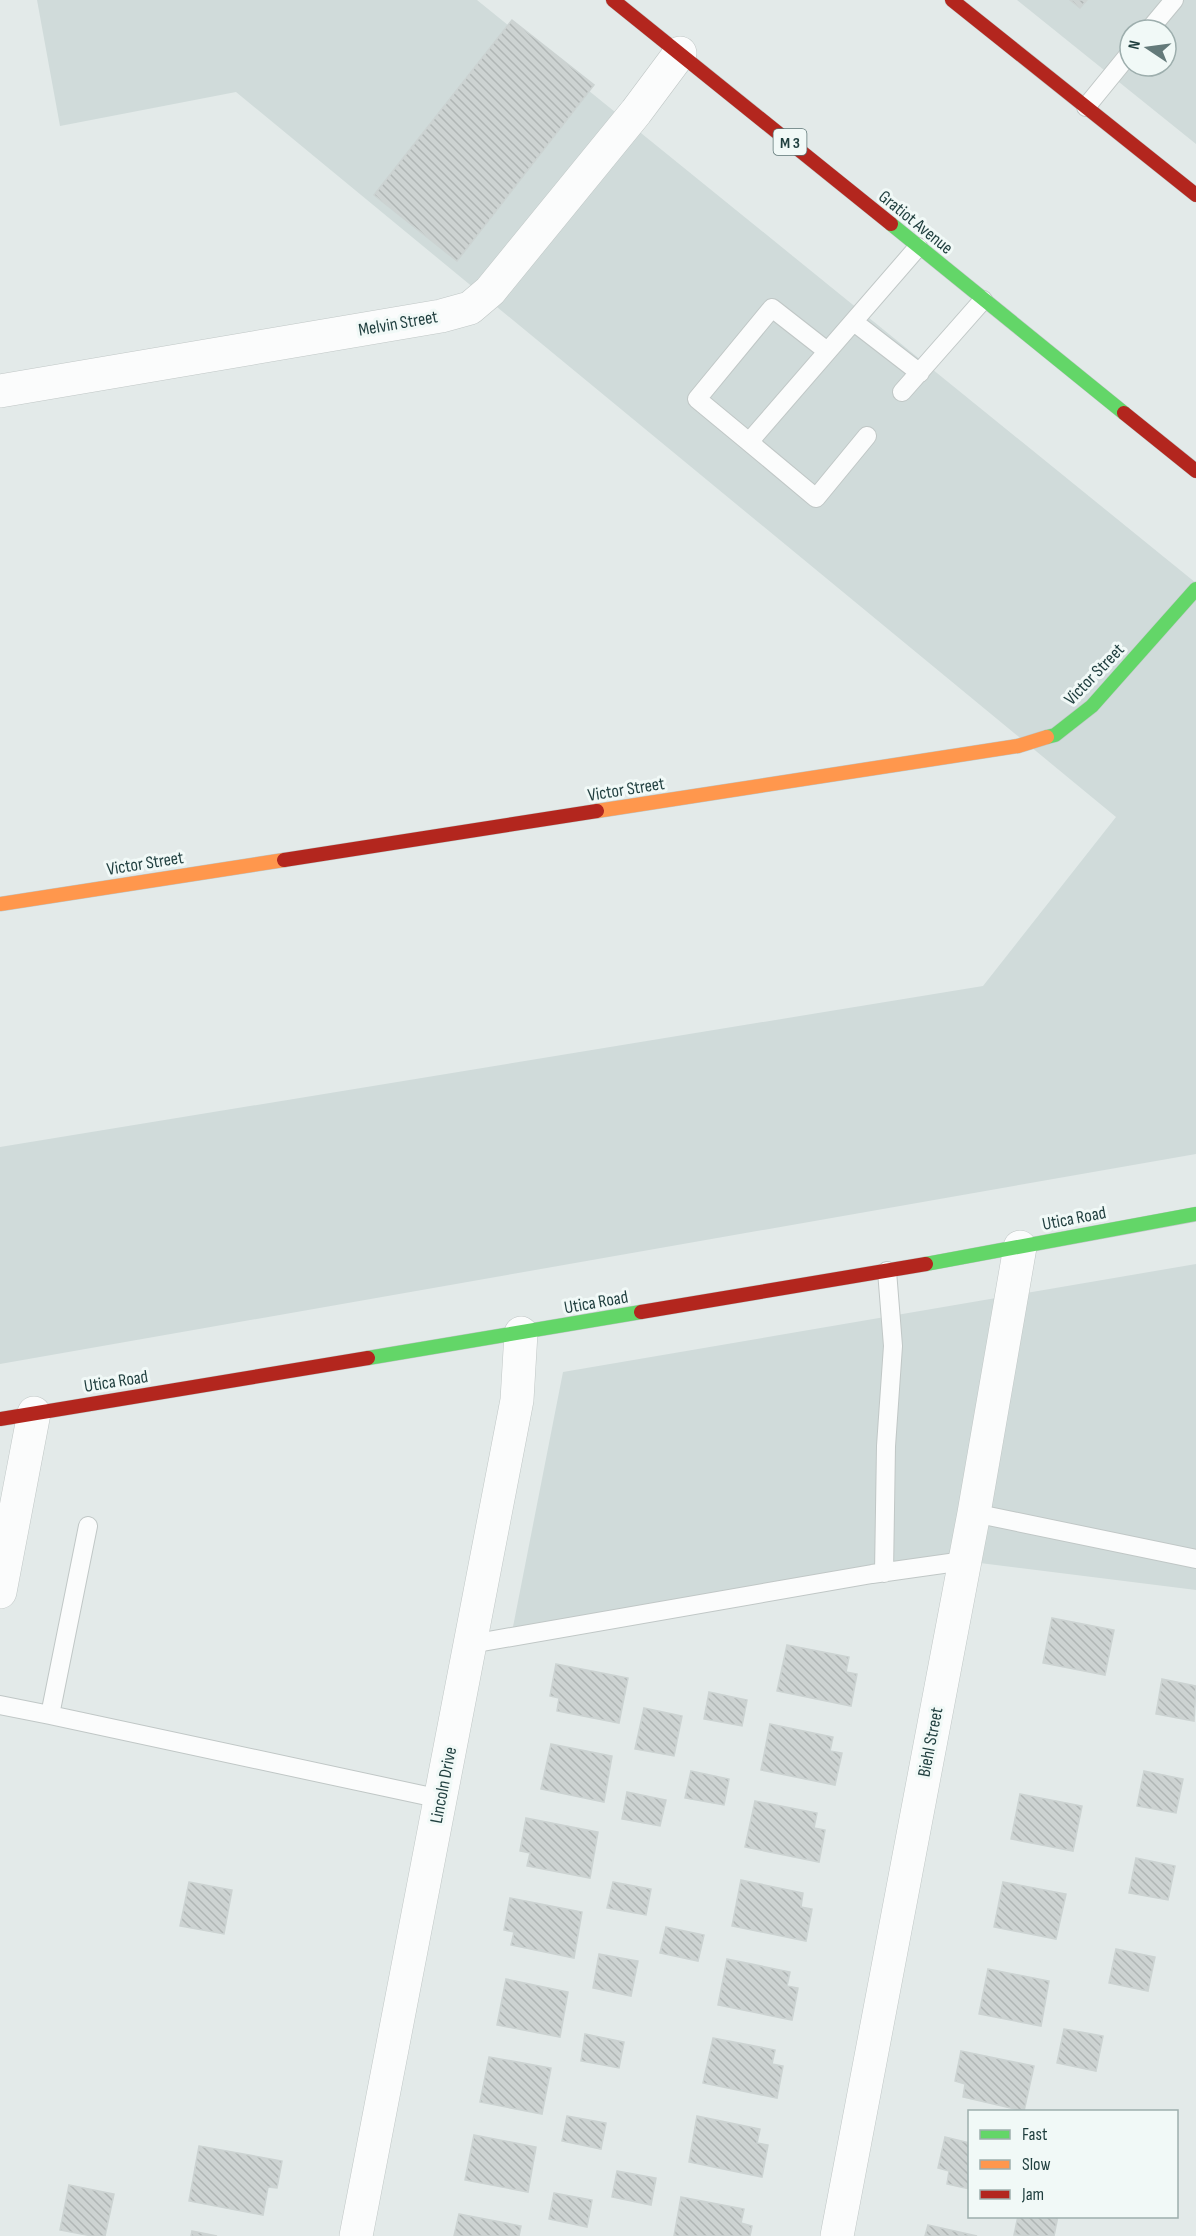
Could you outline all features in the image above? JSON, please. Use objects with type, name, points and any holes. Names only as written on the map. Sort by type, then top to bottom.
[{"type":"main road","name":"Gratiot Avenue","points":[[613,0],[1196,471]]},
{"type":"main road","points":[[952,0],[1196,195]]},
{"type":"main road","name":"Victor Street","points":[[0,904],[1018,746],[1055,735],[1092,706],[1196,590]]},
{"type":"main road","name":"Utica Road","points":[[0,1419],[887,1271],[1196,1214]]},
{"type":"street","name":"Melvin Street","points":[[0,391],[441,316],[470,308],[490,291],[636,112],[680,53]]},
{"type":"street","name":"Biehl Street","points":[[837,2236],[974,1513],[1020,1247]]},
{"type":"street","name":"Lincoln Drive","points":[[356,2236],[517,1400],[521,1333]]},
{"type":"street","points":[[0,1592],[34,1413]]},
{"type":"lane","points":[[1159,18],[1174,0]]},
{"type":"lane","points":[[1086,107],[1118,68]]},
{"type":"lane","points":[[748,442],[918,247]]},
{"type":"lane","points":[[902,392],[983,300]]},
{"type":"lane","points":[[827,351],[772,308],[697,399],[816,498],[867,436]]},
{"type":"lane","points":[[854,322],[920,373]]},
{"type":"lane","points":[[884,1573],[886,1446],[893,1346],[887,1271]]},
{"type":"lane","points":[[974,1513],[1196,1559]]},
{"type":"lane","points":[[50,1715],[88,1526]]},
{"type":"lane","points":[[471,1644],[964,1561]]},
{"type":"lane","points":[[0,1705],[441,1799]]},
{"type":"shaded area","points":[[37,0],[477,0],[1196,583],[1196,1154],[0,1364],[0,1147],[983,986],[1116,817],[236,92],[60,126]]},
{"type":"shaded area","points":[[1017,0],[1196,0],[1196,144]]},
{"type":"shaded area","points":[[1196,1264],[1196,1590],[964,1561],[511,1637],[563,1372]]},
{"type":"building","points":[[1070,0],[1087,0],[1080,8]]},
{"type":"building","points":[[512,20],[594,85],[457,261],[374,195]]},
{"type":"building","points":[[1052,1618],[1114,1630],[1105,1675],[1043,1663]]},
{"type":"building","points":[[787,1645],[849,1657],[846,1672],[857,1674],[851,1706],[777,1691]]},
{"type":"building","points":[[556,1664],[628,1678],[619,1723],[557,1711],[559,1698],[550,1696]]},
{"type":"building","points":[[1162,1679],[1196,1686],[1194,1721],[1156,1714]]},
{"type":"building","points":[[709,1692],[747,1700],[742,1726],[704,1719]]},
{"type":"building","points":[[644,1708],[682,1716],[674,1756],[635,1749]]},
{"type":"building","points":[[770,1724],[833,1737],[830,1751],[842,1753],[835,1785],[761,1770]]},
{"type":"building","points":[[551,1744],[612,1756],[604,1802],[541,1789]]},
{"type":"building","points":[[691,1771],[729,1779],[724,1805],[685,1798]]},
{"type":"building","points":[[1144,1771],[1183,1779],[1176,1813],[1137,1806]]},
{"type":"building","points":[[627,1792],[666,1800],[660,1826],[622,1819]]},
{"type":"building","points":[[1020,1794],[1082,1806],[1073,1851],[1011,1839]]},
{"type":"building","points":[[755,1801],[817,1813],[814,1828],[825,1830],[819,1862],[745,1847]]},
{"type":"building","points":[[526,1818],[598,1832],[590,1878],[527,1866],[530,1853],[520,1851]]},
{"type":"building","points":[[1136,1858],[1175,1866],[1168,1900],[1129,1893]]},
{"type":"building","points":[[741,1880],[803,1893],[801,1907],[812,1909],[806,1941],[732,1926]]},
{"type":"building","points":[[189,1882],[232,1890],[224,1934],[180,1926]]},
{"type":"building","points":[[613,1882],[651,1889],[646,1915],[607,1908]]},
{"type":"building","points":[[1003,1882],[1066,1894],[1056,1939],[994,1927]]},
{"type":"building","points":[[510,1898],[582,1912],[574,1958],[511,1945],[514,1932],[504,1930]]},
{"type":"building","points":[[666,1927],[704,1935],[698,1961],[660,1953]]},
{"type":"building","points":[[1116,1949],[1155,1957],[1148,1991],[1109,1983]]},
{"type":"building","points":[[599,1954],[638,1961],[631,1996],[593,1988]]},
{"type":"building","points":[[727,1959],[790,1972],[787,1986],[798,1988],[792,2020],[718,2005]]},
{"type":"building","points":[[988,1969],[1049,1981],[1041,2026],[979,2014]]},
{"type":"building","points":[[506,1979],[568,1992],[560,2037],[497,2025]]},
{"type":"building","points":[[1064,2029],[1103,2036],[1096,2071],[1057,2063]]},
{"type":"building","points":[[585,2034],[624,2042],[619,2068],[581,2061]]},
{"type":"building","points":[[713,2038],[775,2050],[772,2064],[783,2066],[777,2098],[703,2083]]},
{"type":"building","points":[[961,2051],[1034,2066],[1024,2110],[963,2097],[965,2084],[955,2081]]},
{"type":"building","points":[[489,2057],[551,2068],[542,2114],[480,2102]]},
{"type":"building","points":[[567,2116],[606,2123],[601,2149],[562,2141]]},
{"type":"building","points":[[697,2116],[760,2129],[757,2143],[768,2145],[762,2177],[689,2162]]},
{"type":"building","points":[[474,2135],[536,2147],[528,2192],[465,2180]]},
{"type":"building","points":[[945,2137],[968,2143],[968,2189],[947,2184],[949,2171],[938,2168]]},
{"type":"building","points":[[199,2146],[282,2161],[277,2188],[268,2187],[263,2215],[189,2201]]},
{"type":"building","points":[[617,2171],[656,2178],[651,2205],[612,2197]]},
{"type":"building","points":[[69,2185],[114,2194],[105,2236],[60,2230]]},
{"type":"building","points":[[554,2193],[592,2200],[587,2227],[549,2219]]},
{"type":"building","points":[[681,2197],[744,2209],[741,2223],[752,2226],[750,2236],[674,2236]]},
{"type":"building","points":[[459,2214],[521,2226],[519,2236],[454,2236]]},
{"type":"building","points":[[1018,2218],[1058,2218],[1054,2236],[1014,2235]]},
{"type":"building","points":[[928,2225],[977,2236],[925,2236]]},
{"type":"building","points":[[192,2231],[217,2236],[191,2236]]},
{"type":"traffic: fast","points":[[891,224],[1124,413]]},
{"type":"traffic: fast","points":[[1047,737],[1055,735],[1092,706],[1196,589]]},
{"type":"traffic: fast","points":[[926,1264],[1196,1214]]},
{"type":"traffic: fast","points":[[368,1358],[641,1312]]},
{"type":"traffic: slow","points":[[597,811],[1018,746],[1047,737]]},
{"type":"traffic: slow","points":[[0,904],[284,860]]},
{"type":"traffic: jam","points":[[613,0],[891,224]]},
{"type":"traffic: jam","points":[[952,0],[1196,195]]},
{"type":"traffic: jam","points":[[1124,413],[1196,471]]},
{"type":"traffic: jam","points":[[284,860],[597,811]]},
{"type":"traffic: jam","points":[[641,1312],[926,1264]]},
{"type":"traffic: jam","points":[[0,1419],[368,1358]]}]
